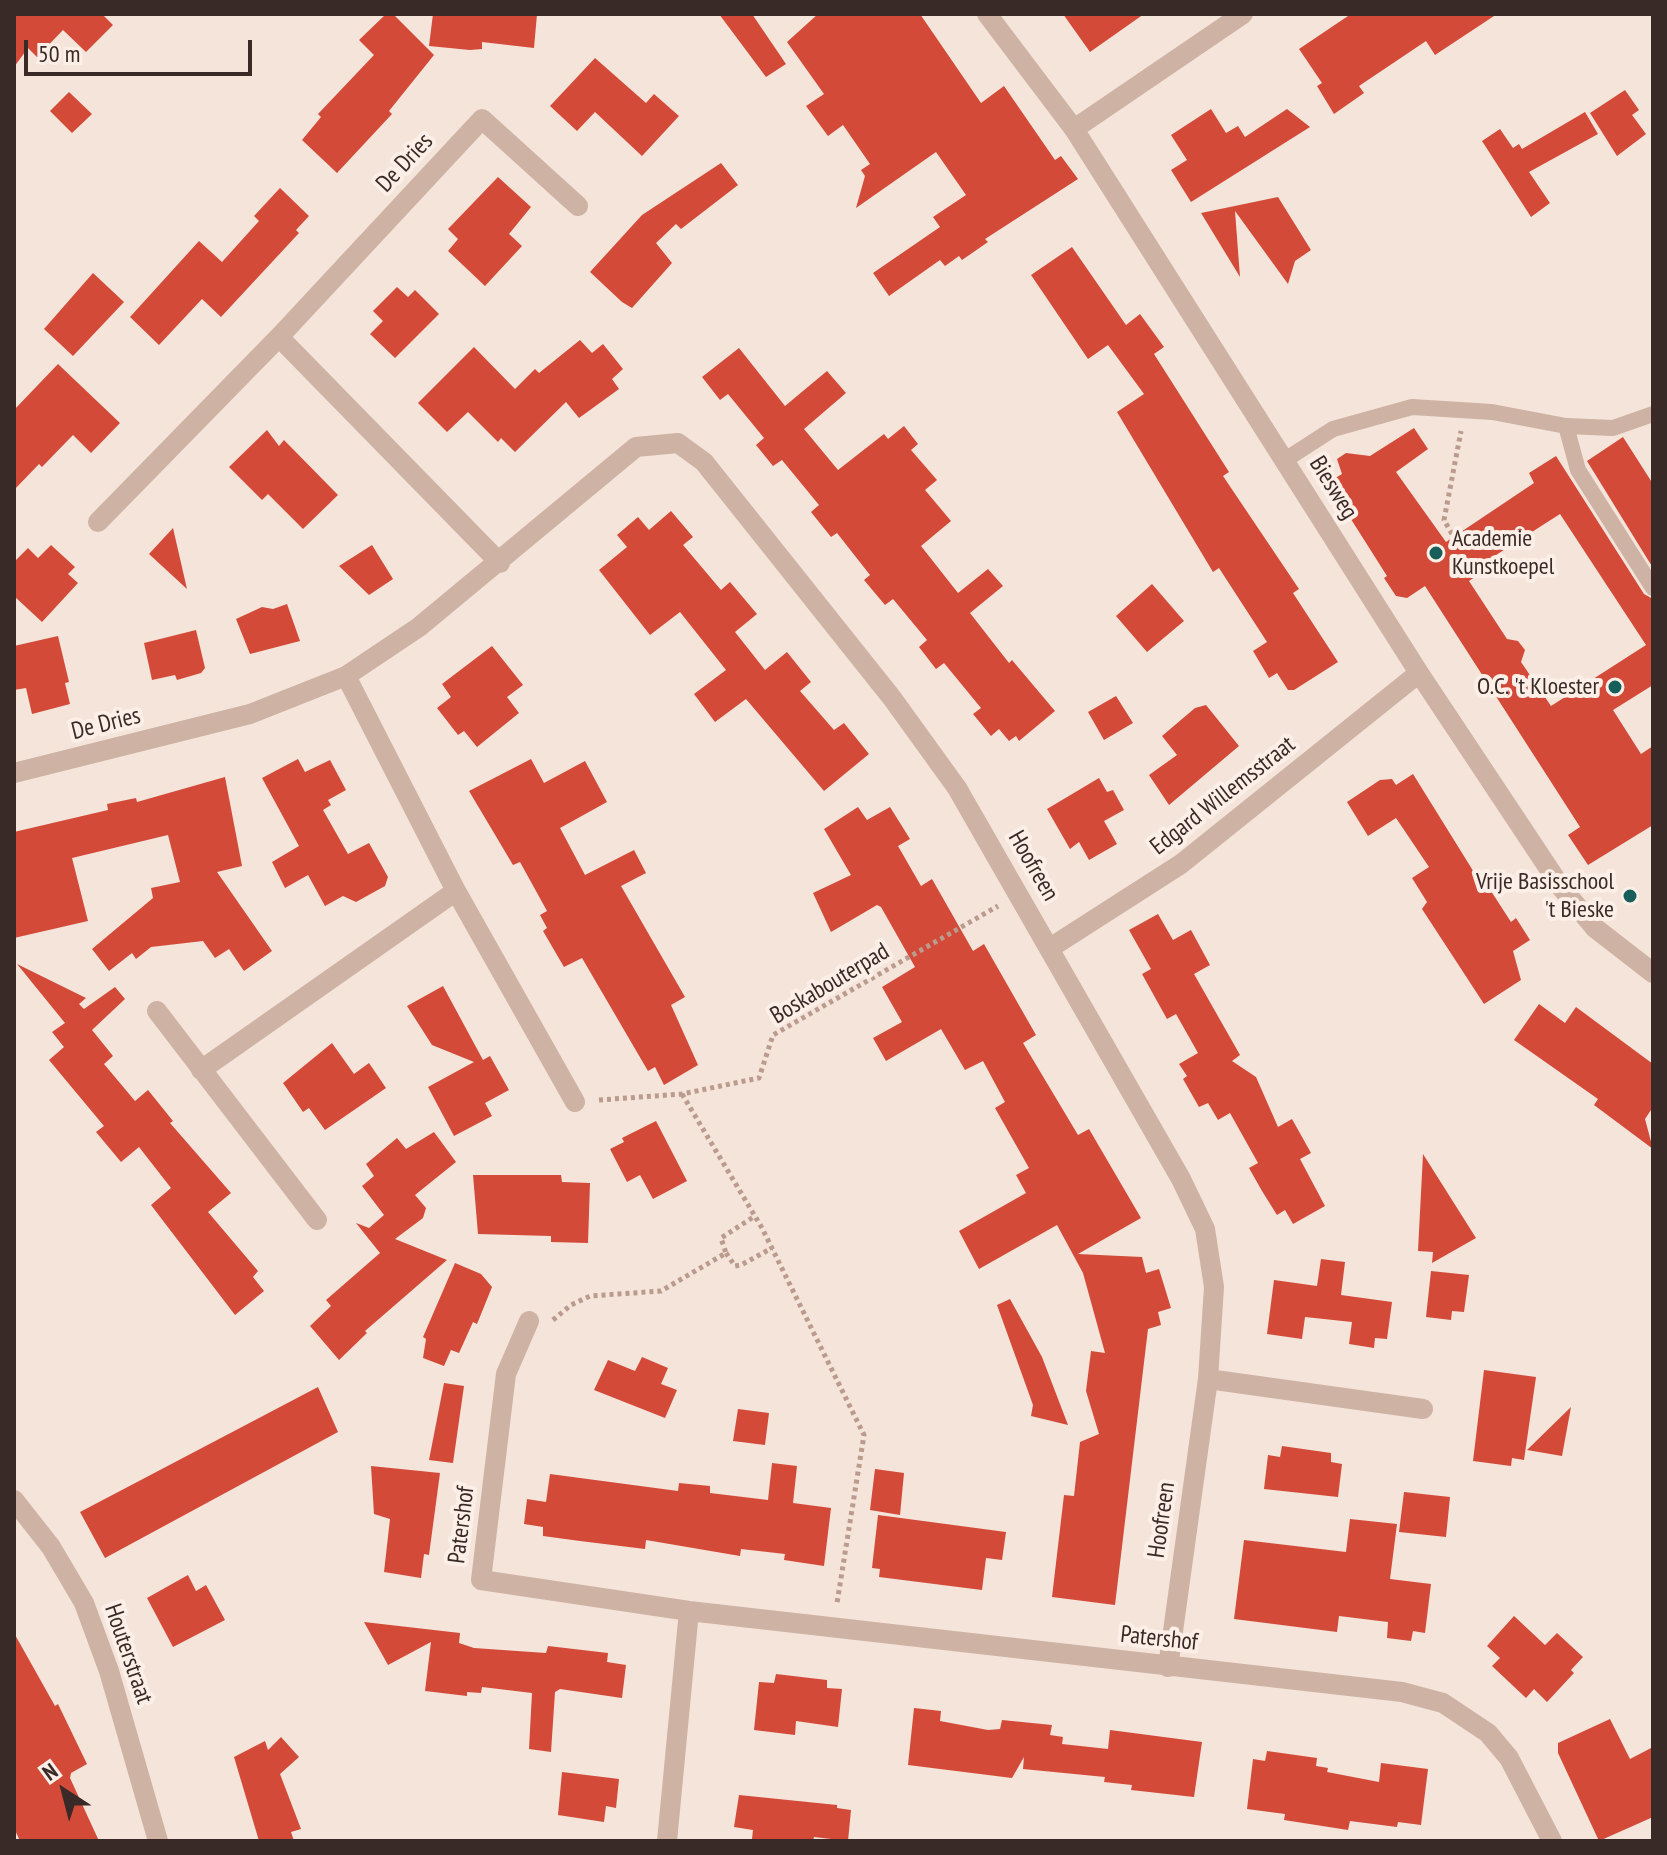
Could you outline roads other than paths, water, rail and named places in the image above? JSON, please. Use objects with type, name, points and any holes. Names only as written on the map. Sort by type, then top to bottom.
[{"type":"street","name":"Biesweg","points":[[987,14],[1074,129],[1419,673],[1561,887],[1595,928],[1653,973]]},
{"type":"street","points":[[1074,129],[1243,14]]},
{"type":"street","name":"De Dries","points":[[98,522],[279,337],[482,119],[578,206]]},
{"type":"street","points":[[279,337],[500,563]]},
{"type":"street","name":"De Dries","points":[[14,773],[250,714],[346,676],[419,627],[500,563],[636,447],[678,443]]},
{"type":"street","name":"Hoofreen","points":[[678,443],[704,462],[892,698],[957,788],[1181,1179],[1205,1229],[1214,1287],[1208,1379],[1168,1667]]},
{"type":"street","name":"Edgard Willemsstraat","points":[[1050,948],[1181,864],[1419,673]]},
{"type":"street","points":[[346,676],[456,891],[575,1102]]},
{"type":"street","points":[[201,1070],[456,891]]},
{"type":"street","points":[[157,1011],[317,1220]]},
{"type":"street","name":"Patershof","points":[[529,1321],[506,1374],[481,1580],[689,1611],[1402,1692],[1443,1703],[1488,1733],[1509,1758],[1552,1841]]},
{"type":"street","points":[[1208,1379],[1423,1409]]},
{"type":"street","name":"Houterstraat","points":[[14,1500],[51,1547],[84,1603],[109,1671],[158,1841]]},
{"type":"street","points":[[667,1841],[689,1611]]},
{"type":"lane","points":[[1285,460],[1333,429],[1412,407],[1465,410],[1566,426],[1613,428],[1653,414]]},
{"type":"lane","points":[[1566,426],[1578,470],[1653,588]]},
{"type":"place","name":"Academie Kunstkoepel","points":[[1436,553]]},
{"type":"place","name":"O.C. 't Kloester","points":[[1615,687]]},
{"type":"place","name":"Vrije Basisschool 't Bieske","points":[[1630,896]]}]
